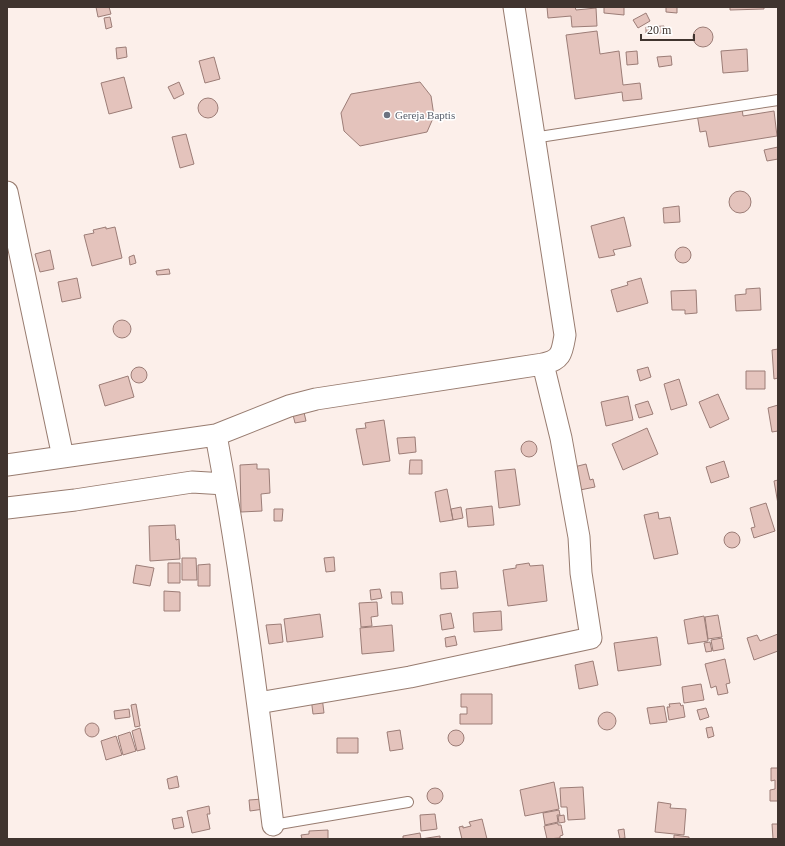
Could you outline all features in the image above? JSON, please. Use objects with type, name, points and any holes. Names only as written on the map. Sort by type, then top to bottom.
[{"type":"street","points":[[7,465],[216,435],[288,406],[316,399],[550,363],[562,352],[565,335],[533,138],[514,7]]},
{"type":"street","points":[[7,192],[64,457]]},
{"type":"street","points":[[258,703],[410,677],[591,638],[581,572],[579,538],[562,446],[543,364]]},
{"type":"street","points":[[216,435],[225,484],[258,703],[273,825]]},
{"type":"street","points":[[7,508],[75,500],[192,482],[225,484]]},
{"type":"lane","points":[[533,138],[778,100]]},
{"type":"lane","points":[[273,825],[408,802]]},
{"type":"building","points":[[96,7],[109,7],[111,14],[98,17]]},
{"type":"building","points":[[547,7],[575,7],[576,10],[596,8],[597,26],[572,27],[571,16],[548,18]]},
{"type":"building","points":[[604,7],[624,7],[624,15],[604,13]]},
{"type":"building","points":[[666,7],[677,7],[677,13],[666,12]]},
{"type":"building","points":[[730,7],[764,7],[764,9],[730,10]]},
{"type":"building","points":[[646,13],[650,21],[638,28],[633,20]]},
{"type":"building","points":[[110,17],[112,27],[106,29],[104,18]]},
{"type":"building","points":[[664,26],[664,33],[646,33],[646,27]]},
{"type":"building","points":[[703,27],[710,30],[713,37],[710,44],[703,47],[696,44],[693,37],[696,30]]},
{"type":"building","points":[[597,31],[600,54],[619,51],[623,85],[640,83],[642,99],[623,101],[622,92],[575,99],[566,35]]},
{"type":"building","points":[[126,47],[127,57],[117,59],[116,48]]},
{"type":"building","points":[[747,49],[748,71],[723,73],[721,51]]},
{"type":"building","points":[[637,51],[638,64],[627,65],[626,52]]},
{"type":"building","points":[[671,56],[672,65],[659,67],[657,57]]},
{"type":"building","points":[[214,57],[220,79],[205,83],[199,61]]},
{"type":"building","points":[[124,77],[132,108],[109,114],[101,83]]},
{"type":"building","points":[[179,82],[184,94],[174,99],[168,87]]},
{"type":"building","name":"Gereja Baptis","points":[[420,82],[431,96],[434,116],[427,132],[360,146],[344,131],[341,113],[351,94]]},
{"type":"building","points":[[208,98],[215,101],[218,108],[215,115],[208,118],[201,115],[198,108],[201,101]]},
{"type":"building","points":[[742,108],[743,116],[774,111],[777,136],[709,147],[706,131],[700,132],[697,114]]},
{"type":"building","points":[[186,134],[194,164],[180,168],[172,137]]},
{"type":"building","points":[[778,147],[778,159],[767,161],[764,150]]},
{"type":"building","points":[[740,191],[748,194],[751,202],[748,210],[740,213],[732,210],[729,202],[732,194]]},
{"type":"building","points":[[679,206],[680,222],[664,223],[663,208]]},
{"type":"building","points":[[624,217],[631,246],[613,250],[615,255],[599,258],[591,226]]},
{"type":"building","points":[[106,227],[106,229],[115,227],[122,258],[92,266],[84,235],[94,233],[93,230]]},
{"type":"building","points":[[680,247],[686,247],[691,252],[689,261],[686,263],[680,263],[675,258],[675,252]]},
{"type":"building","points":[[50,250],[54,269],[40,272],[35,254]]},
{"type":"building","points":[[134,255],[136,263],[130,265],[129,257]]},
{"type":"building","points":[[169,269],[170,274],[157,275],[156,271]]},
{"type":"building","points":[[77,278],[81,298],[62,302],[58,282]]},
{"type":"building","points":[[641,278],[648,303],[617,312],[611,290],[628,285],[627,282]]},
{"type":"building","points":[[760,288],[761,310],[736,311],[735,295],[746,294],[746,289]]},
{"type":"building","points":[[696,290],[697,313],[685,314],[685,310],[672,310],[671,291]]},
{"type":"building","points":[[122,320],[128,323],[131,329],[128,335],[122,338],[116,335],[113,329],[116,323]]},
{"type":"building","points":[[778,349],[778,378],[774,379],[772,350]]},
{"type":"building","points":[[139,367],[145,369],[147,375],[145,381],[139,383],[133,381],[131,375],[133,369]]},
{"type":"building","points":[[648,367],[651,377],[640,381],[637,370]]},
{"type":"building","points":[[746,371],[765,371],[765,389],[746,389]]},
{"type":"building","points":[[128,376],[134,397],[105,406],[99,385]]},
{"type":"building","points":[[679,379],[687,405],[671,410],[664,384]]},
{"type":"building","points":[[718,394],[729,419],[710,428],[699,402]]},
{"type":"building","points":[[628,396],[633,420],[606,426],[601,402]]},
{"type":"building","points":[[648,401],[653,414],[639,418],[635,405]]},
{"type":"building","points":[[778,405],[778,431],[772,432],[768,408]]},
{"type":"building","points":[[303,408],[306,421],[295,423],[292,411]]},
{"type":"building","points":[[384,420],[390,461],[363,465],[356,429],[366,428],[365,423]]},
{"type":"building","points":[[647,428],[658,454],[623,470],[612,444]]},
{"type":"building","points":[[415,437],[416,452],[399,454],[397,438]]},
{"type":"building","points":[[529,441],[535,443],[537,449],[535,455],[529,457],[523,455],[521,449],[523,443]]},
{"type":"building","points":[[410,460],[422,460],[422,474],[409,474]]},
{"type":"building","points":[[724,461],[729,477],[711,483],[706,467]]},
{"type":"building","points":[[257,464],[257,469],[269,469],[270,493],[261,494],[262,511],[241,512],[240,465]]},
{"type":"building","points":[[586,464],[590,480],[593,479],[595,487],[580,490],[574,467]]},
{"type":"building","points":[[515,469],[520,505],[499,508],[495,471]]},
{"type":"building","points":[[778,480],[778,504],[774,481]]},
{"type":"building","points":[[447,489],[453,520],[440,522],[435,492]]},
{"type":"building","points":[[766,503],[775,531],[754,538],[751,528],[755,527],[750,508]]},
{"type":"building","points":[[492,506],[494,525],[468,527],[466,509]]},
{"type":"building","points":[[461,507],[463,518],[453,520],[451,509]]},
{"type":"building","points":[[274,509],[283,509],[282,521],[274,521]]},
{"type":"building","points":[[658,512],[659,519],[670,517],[678,554],[654,559],[644,515]]},
{"type":"building","points":[[175,525],[176,540],[179,539],[180,559],[150,561],[149,526]]},
{"type":"building","points":[[732,532],[738,534],[740,540],[738,546],[732,548],[726,546],[724,540],[726,534]]},
{"type":"building","points":[[334,557],[335,571],[326,572],[324,558]]},
{"type":"building","points":[[182,558],[196,558],[197,580],[182,580]]},
{"type":"building","points":[[168,563],[180,563],[180,583],[168,583]]},
{"type":"building","points":[[529,563],[530,566],[543,565],[547,601],[508,606],[503,570],[516,568],[516,565]]},
{"type":"building","points":[[210,564],[210,586],[198,586],[198,565]]},
{"type":"building","points":[[136,565],[154,568],[150,586],[133,583]]},
{"type":"building","points":[[456,571],[458,588],[441,589],[440,573]]},
{"type":"building","points":[[380,589],[382,598],[371,600],[370,590]]},
{"type":"building","points":[[164,591],[180,592],[180,611],[164,611]]},
{"type":"building","points":[[391,592],[402,592],[403,604],[392,604]]},
{"type":"building","points":[[377,602],[378,616],[371,617],[372,626],[361,627],[359,603]]},
{"type":"building","points":[[501,611],[502,630],[474,632],[473,613]]},
{"type":"building","points":[[451,613],[454,628],[442,630],[440,615]]},
{"type":"building","points":[[320,614],[323,637],[287,642],[284,619]]},
{"type":"building","points":[[718,615],[722,637],[708,639],[705,617]]},
{"type":"building","points":[[704,616],[708,641],[688,644],[684,620]]},
{"type":"building","points":[[281,624],[283,642],[269,644],[266,625]]},
{"type":"building","points":[[392,625],[394,651],[362,654],[360,628]]},
{"type":"building","points":[[778,634],[778,651],[754,660],[747,638],[757,635],[760,641]]},
{"type":"building","points":[[455,636],[457,645],[446,647],[445,638]]},
{"type":"building","points":[[657,637],[661,665],[618,671],[614,643]]},
{"type":"building","points":[[722,638],[724,649],[713,651],[711,640]]},
{"type":"building","points":[[710,642],[712,651],[706,652],[704,643]]},
{"type":"building","points":[[725,659],[730,683],[726,684],[728,693],[718,695],[716,686],[711,688],[705,664]]},
{"type":"building","points":[[593,661],[598,685],[579,689],[575,665]]},
{"type":"building","points":[[701,684],[704,700],[684,703],[682,687]]},
{"type":"building","points":[[461,694],[492,694],[492,724],[460,724],[460,714],[467,714],[467,707],[461,707]]},
{"type":"building","points":[[322,697],[324,713],[313,714],[311,698]]},
{"type":"building","points":[[680,703],[681,706],[683,705],[685,717],[669,720],[667,707],[670,707],[669,704]]},
{"type":"building","points":[[136,704],[140,726],[135,727],[131,705]]},
{"type":"building","points":[[664,706],[667,722],[650,724],[647,708]]},
{"type":"building","points":[[706,708],[709,717],[700,720],[697,710]]},
{"type":"building","points":[[129,709],[130,717],[115,719],[114,711]]},
{"type":"building","points":[[603,712],[611,712],[616,717],[614,728],[611,730],[603,730],[598,725],[598,717]]},
{"type":"building","points":[[92,723],[97,725],[99,730],[97,735],[92,737],[87,735],[85,730],[87,725]]},
{"type":"building","points":[[712,727],[714,736],[708,738],[706,728]]},
{"type":"building","points":[[140,728],[145,749],[137,751],[132,731]]},
{"type":"building","points":[[400,730],[403,749],[390,751],[387,732]]},
{"type":"building","points":[[456,730],[462,732],[464,738],[462,744],[456,746],[450,744],[448,738],[450,732]]},
{"type":"building","points":[[130,732],[136,751],[123,755],[118,736]]},
{"type":"building","points":[[116,736],[122,755],[106,760],[101,741]]},
{"type":"building","points":[[337,738],[358,738],[358,753],[337,753]]},
{"type":"building","points":[[771,768],[778,768],[778,801],[770,801],[770,790],[775,789],[775,780],[771,781]]},
{"type":"building","points":[[177,776],[179,787],[169,789],[167,779]]},
{"type":"building","points":[[554,782],[559,809],[525,816],[520,790]]},
{"type":"building","points":[[583,787],[585,819],[568,820],[567,807],[561,807],[560,788]]},
{"type":"building","points":[[435,788],[441,790],[443,796],[441,802],[435,804],[429,802],[427,796],[429,790]]},
{"type":"building","points":[[263,799],[264,809],[250,811],[249,800]]},
{"type":"building","points":[[658,802],[671,804],[670,808],[686,809],[684,835],[655,832]]},
{"type":"building","points":[[209,806],[210,814],[207,814],[210,829],[192,833],[187,811]]},
{"type":"building","points":[[559,810],[560,815],[557,815],[558,822],[545,825],[543,813]]},
{"type":"building","points":[[435,814],[437,829],[421,831],[420,815]]},
{"type":"building","points":[[564,815],[565,822],[559,823],[558,816]]},
{"type":"building","points":[[182,817],[184,827],[174,829],[172,819]]},
{"type":"building","points":[[482,819],[487,839],[462,839],[459,827],[463,826],[463,828],[471,826],[469,822]]},
{"type":"building","points":[[558,823],[558,825],[561,825],[563,835],[560,836],[560,838],[547,839],[544,826]]},
{"type":"building","points":[[772,824],[778,824],[778,839],[773,839]]},
{"type":"building","points":[[624,829],[625,838],[620,839],[618,830]]},
{"type":"building","points":[[328,830],[328,839],[302,839],[301,835],[309,834],[309,831]]},
{"type":"building","points":[[420,833],[421,839],[403,839],[403,836]]},
{"type":"building","points":[[674,835],[689,837],[689,839],[671,839],[674,838]]},
{"type":"building","points":[[440,836],[440,839],[421,839]]},
{"type":"place","name":"Gereja Baptis","points":[[387,115]]}]
